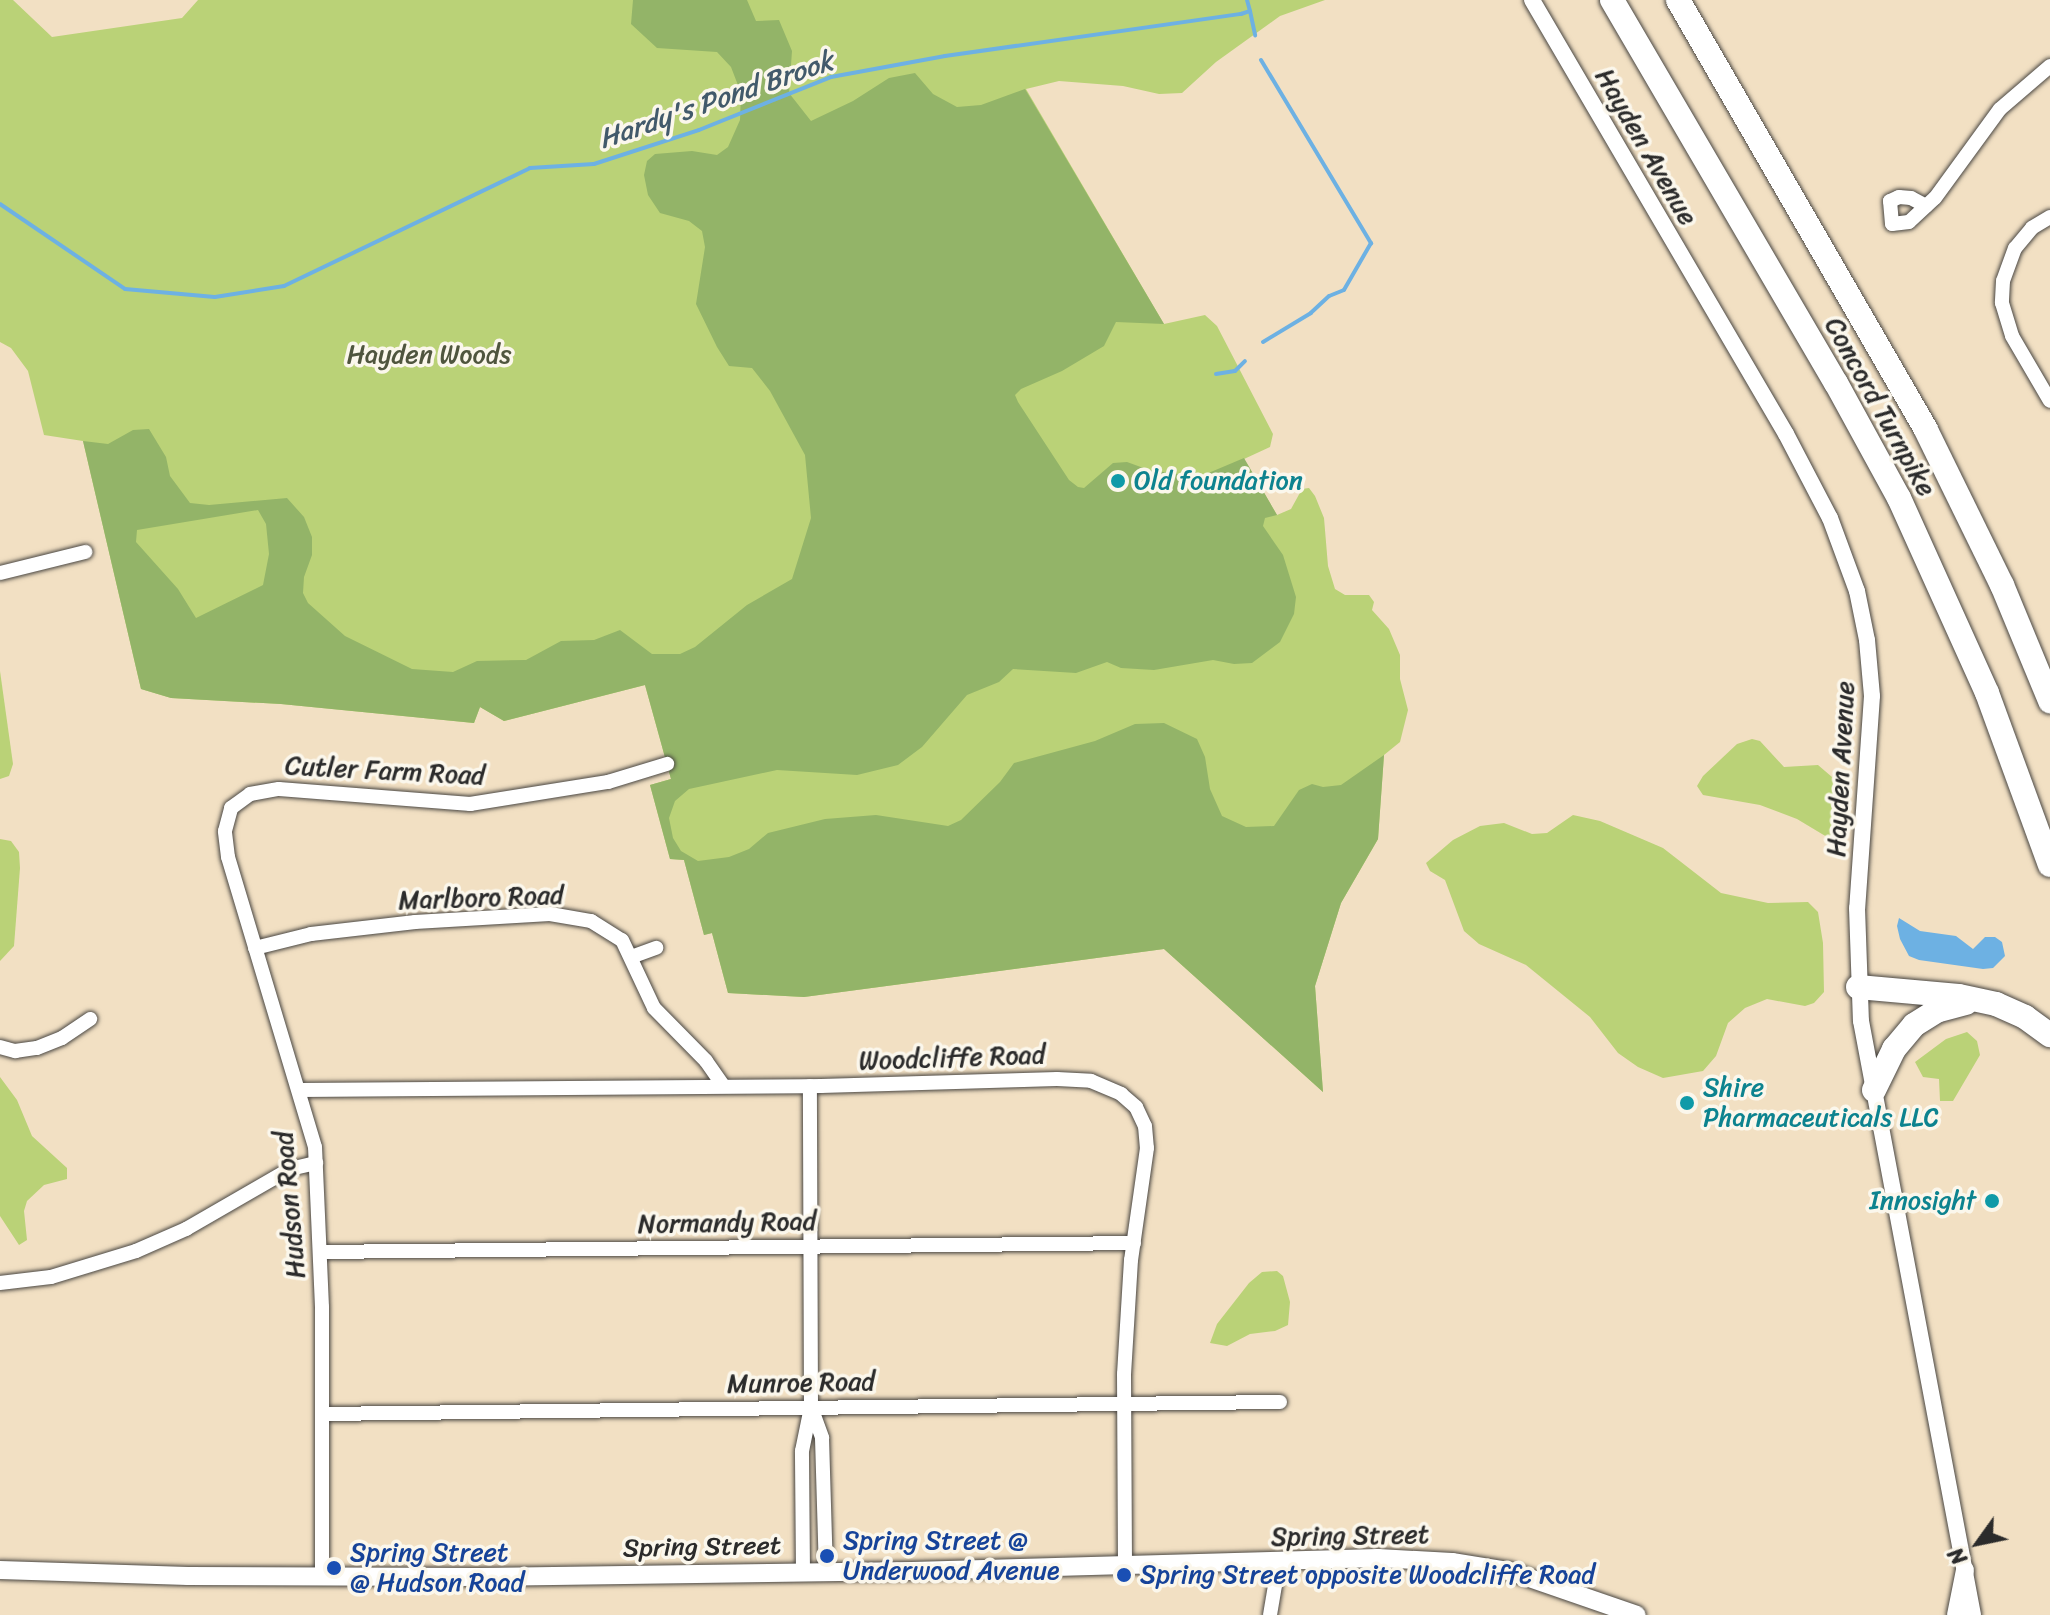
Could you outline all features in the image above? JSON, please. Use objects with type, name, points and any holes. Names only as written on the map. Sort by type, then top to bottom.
[{"type":"highway","name":"Concord Turnpike","points":[[1612,0],[1829,370],[1905,511],[1987,693],[2050,865]]},
{"type":"highway","name":"Concord Turnpike","points":[[1678,0],[1926,430],[1996,572],[2050,701]]},
{"type":"highway","points":[[1858,987],[1976,1001],[2010,1009],[2050,1035]]},
{"type":"highway","points":[[1874,1090],[1894,1049],[1914,1025],[1942,1008],[1976,1001]]},
{"type":"main road","name":"Spring Street","points":[[0,1570],[322,1577],[826,1572],[1378,1558],[1486,1566],[1546,1582],[1637,1615]]},
{"type":"main road","points":[[1956,1615],[1965,1570]]},
{"type":"street","name":"Hayden Avenue","points":[[1532,0],[1774,413],[1830,518],[1847,561],[1866,631],[1872,696],[1857,908],[1858,987],[1874,1090],[1973,1615]]},
{"type":"street","points":[[1926,206],[1953,176],[2000,109],[2050,66]]},
{"type":"street","points":[[2050,217],[2032,228],[2015,248],[2003,281],[2002,303],[2012,336],[2050,401]]},
{"type":"street","points":[[0,573],[85,552]]},
{"type":"street","name":"Cutler Farm Road","points":[[226,840],[231,808],[250,794],[279,789],[470,804],[608,782],[667,764]]},
{"type":"street","name":"Hudson Road","points":[[226,840],[255,948],[299,1090],[316,1163],[320,1252],[322,1577]]},
{"type":"street","name":"Marlboro Road","points":[[255,948],[311,934],[415,922],[550,914],[591,921],[614,933],[631,957],[654,1008],[706,1061],[723,1085]]},
{"type":"street","points":[[631,957],[656,948]]},
{"type":"street","points":[[0,1047],[15,1051],[37,1048],[62,1038],[90,1019]]},
{"type":"street","name":"Woodcliffe Road","points":[[299,1090],[810,1086],[1057,1079],[1091,1081],[1121,1094],[1136,1107],[1145,1126],[1147,1148],[1134,1243],[1123,1403],[1125,1566]]},
{"type":"street","points":[[803,1572],[802,1451],[811,1407],[810,1086]]},
{"type":"street","points":[[0,1283],[51,1277],[136,1251],[186,1229],[290,1169],[316,1163]]},
{"type":"street","name":"Normandy Road","points":[[320,1252],[1134,1243]]},
{"type":"street","name":"Munroe Road","points":[[322,1414],[1280,1402]]},
{"type":"street","points":[[811,1407],[822,1438],[826,1572]]},
{"type":"street","points":[[1270,1615],[1279,1562]]},
{"type":"green space","name":"Hayden Woods","points":[[0,0],[13,0],[52,37],[182,18],[198,0],[1325,0],[1280,16],[1216,62],[1182,93],[1159,94],[1123,86],[1059,81],[1026,89],[1164,324],[1205,315],[1217,326],[1273,434],[1270,447],[1244,459],[1277,515],[1291,509],[1302,489],[1309,488],[1324,518],[1328,566],[1335,589],[1345,595],[1369,595],[1374,602],[1372,610],[1389,629],[1400,655],[1400,679],[1408,710],[1400,742],[1384,755],[1378,839],[1341,903],[1315,986],[1323,1092],[1164,949],[804,997],[728,993],[712,933],[704,935],[684,860],[670,859],[650,785],[671,779],[645,685],[504,721],[480,707],[474,723],[281,704],[171,698],[141,689],[83,441],[44,435],[28,371],[11,348],[0,342]]},
{"type":"green space","points":[[633,0],[747,0],[756,21],[779,20],[792,51],[789,93],[811,121],[853,101],[889,78],[915,73],[933,94],[957,107],[981,105],[1025,89],[1164,324],[1116,322],[1104,346],[1062,371],[1021,389],[1015,395],[1018,402],[1069,480],[1078,487],[1084,488],[1113,463],[1127,462],[1149,470],[1199,477],[1244,458],[1277,515],[1265,518],[1263,526],[1283,555],[1296,597],[1294,614],[1280,642],[1252,663],[1213,660],[1154,670],[1121,668],[1107,662],[1076,673],[1013,669],[999,682],[967,695],[922,747],[898,765],[857,775],[777,770],[689,789],[675,801],[669,818],[673,838],[681,851],[698,861],[729,857],[749,849],[768,833],[825,819],[876,815],[948,826],[961,820],[1000,782],[1014,763],[1095,741],[1135,724],[1164,723],[1197,739],[1205,757],[1210,789],[1222,816],[1246,827],[1274,826],[1299,790],[1312,784],[1323,787],[1341,785],[1384,755],[1378,839],[1341,903],[1315,986],[1323,1092],[1164,949],[804,997],[728,993],[712,933],[704,935],[684,860],[670,859],[650,785],[671,779],[645,685],[504,721],[480,707],[474,723],[281,704],[171,698],[141,689],[83,441],[108,444],[133,430],[149,429],[166,457],[170,476],[190,503],[209,505],[287,498],[304,517],[312,537],[312,555],[304,577],[303,593],[308,603],[345,636],[412,669],[453,672],[477,661],[526,660],[561,641],[594,640],[620,630],[652,654],[680,654],[695,647],[747,605],[792,579],[811,518],[805,455],[770,391],[752,368],[729,366],[717,347],[696,304],[705,247],[702,231],[689,221],[660,213],[648,195],[644,175],[647,161],[655,154],[692,151],[717,155],[728,147],[740,120],[741,93],[731,67],[717,52],[657,48],[631,24]],"holes":[[[258,510],[266,524],[269,554],[263,585],[196,618],[178,589],[136,542],[137,530]]]},
{"type":"green space","points":[[0,671],[13,764],[9,776],[0,779]]},
{"type":"green space","points":[[1752,739],[1760,741],[1784,767],[1818,765],[1832,777],[1836,798],[1834,834],[1827,837],[1797,819],[1760,805],[1703,795],[1697,786],[1703,776],[1737,744]]},
{"type":"green space","points":[[1573,815],[1600,821],[1663,848],[1721,893],[1768,903],[1808,902],[1818,912],[1823,943],[1824,992],[1814,1003],[1805,1006],[1767,999],[1745,1008],[1728,1023],[1716,1056],[1703,1071],[1663,1078],[1638,1067],[1618,1053],[1590,1017],[1526,965],[1479,944],[1464,931],[1445,880],[1430,871],[1426,863],[1453,840],[1480,826],[1504,823],[1532,834],[1547,833]]},
{"type":"green space","points":[[0,839],[11,841],[19,852],[20,868],[14,946],[0,961]]},
{"type":"green space","points":[[1967,1032],[1977,1041],[1980,1055],[1953,1101],[1940,1101],[1939,1079],[1923,1077],[1915,1062],[1946,1039]]},
{"type":"green space","points":[[0,1077],[17,1100],[32,1136],[67,1168],[67,1179],[44,1185],[27,1201],[24,1211],[27,1240],[19,1245],[0,1216]]},
{"type":"green space","points":[[1277,1271],[1283,1276],[1290,1302],[1288,1325],[1275,1331],[1250,1334],[1227,1346],[1210,1343],[1217,1324],[1249,1283],[1262,1272]]},
{"type":"water","points":[[1899,918],[1920,931],[1956,936],[1973,949],[1985,937],[1995,937],[2002,942],[2005,956],[1993,968],[1983,969],[1919,960],[1909,956],[1900,939]]},
{"type":"waterway","name":"Hardy's Pond Brook","points":[[0,204],[125,289],[215,297],[284,286],[530,168],[594,164],[699,130],[831,77],[945,56],[1241,14],[1250,11],[1247,0]]},
{"type":"waterway","points":[[1250,11],[1255,35]]},
{"type":"waterway","points":[[1261,60],[1371,243],[1344,290],[1329,296],[1311,313],[1263,342]]},
{"type":"waterway","points":[[1216,374],[1235,371],[1245,361]]},
{"type":"place","name":"Old foundation","points":[[1118,481]]},
{"type":"place","name":"Shire Pharmaceuticals LLC","points":[[1687,1103]]},
{"type":"place","name":"Innosight","points":[[1992,1201]]},
{"type":"place","name":"Spring Street @ Underwood Avenue","points":[[827,1556]]},
{"type":"place","name":"Spring Street @ Hudson Road","points":[[334,1568]]},
{"type":"place","name":"Spring Street opposite Woodcliffe Road","points":[[1124,1575]]}]
